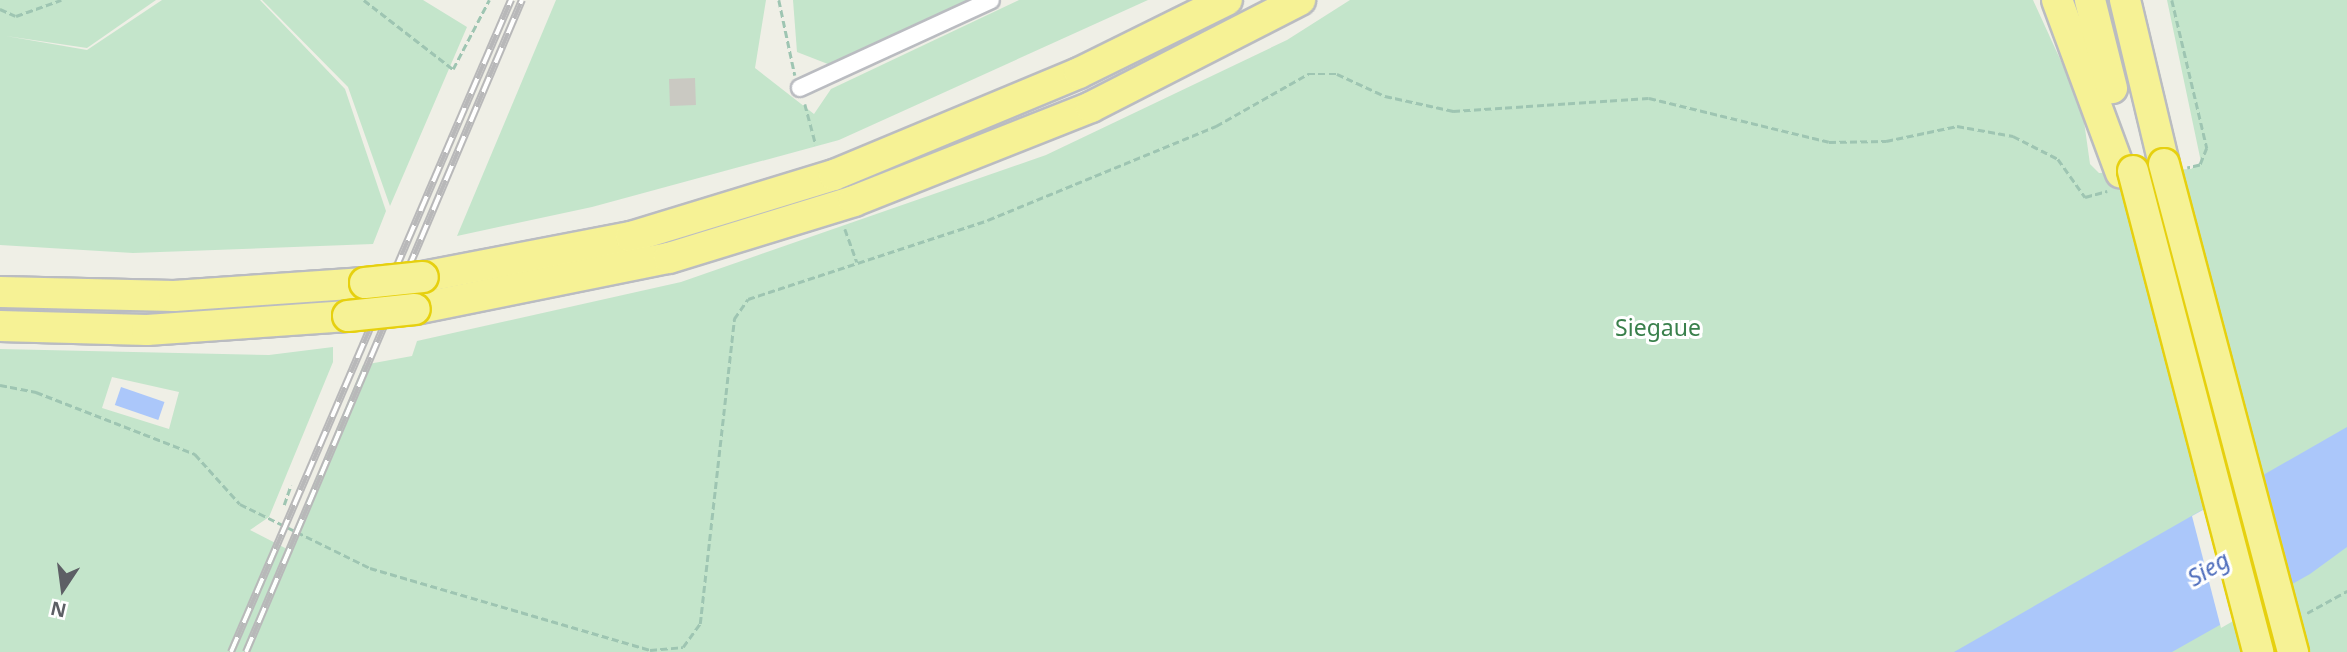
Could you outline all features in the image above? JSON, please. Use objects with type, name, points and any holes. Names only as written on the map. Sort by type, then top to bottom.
[{"type":"highway","points":[[0,292],[174,296],[365,283],[423,277],[631,237],[834,175],[1079,73],[1226,0]]},
{"type":"highway","points":[[0,326],[147,330],[348,316],[415,309],[669,258],[894,186],[1091,107],[1300,0]]},
{"type":"highway","points":[[2057,0],[2127,172],[2163,286],[2258,652]]},
{"type":"highway","points":[[2090,0],[2127,172]]},
{"type":"highway","points":[[2125,0],[2164,164],[2293,652]]},
{"type":"street","points":[[800,88],[991,0]]},
{"type":"path","points":[[0,9],[16,16],[61,0]]},
{"type":"path","points":[[364,0],[453,69],[489,0]]},
{"type":"path","points":[[2172,0],[2207,148],[2200,165]]},
{"type":"path","points":[[0,385],[36,392],[195,454],[240,504],[370,568],[650,650],[683,647],[700,624],[734,319],[748,299],[988,220],[1216,126],[1308,74],[1337,74],[1385,96],[1453,111],[1649,98],[1829,142],[1886,141],[1957,126],[2013,136],[2058,159],[2085,197]]},
{"type":"path","points":[[845,229],[858,262]]},
{"type":"path","points":[[284,505],[291,485]]},
{"type":"green space","points":[[0,0],[156,0],[87,48],[6,36],[87,50],[162,0],[260,0],[345,89],[386,211],[373,244],[133,253],[0,245]]},
{"type":"green space","points":[[262,0],[423,0],[467,27],[390,206],[348,87]]},
{"type":"green space","points":[[556,0],[766,0],[755,68],[814,114],[831,89],[1019,0],[1148,0],[839,140],[592,207],[457,236]]},
{"type":"green space","points":[[793,0],[975,0],[833,66],[797,52]]},
{"type":"green space","name":"Siegaue","points":[[1350,0],[2033,0],[2082,107],[2090,164],[2099,173],[2191,169],[2201,162],[2167,0],[2347,0],[2347,652],[0,652],[0,349],[269,355],[333,347],[333,362],[269,517],[250,530],[287,549],[363,365],[412,356],[417,341],[681,282],[1046,155],[1287,40]],"holes":[[[112,377],[179,392],[169,429],[102,408]]]},
{"type":"water","points":[[121,387],[164,402],[158,420],[115,405]]},
{"type":"water","name":"Sieg","points":[[2347,427],[2347,547],[2310,574],[2172,652],[1954,652]]},
{"type":"pier","points":[[2264,476],[2293,587],[2221,628],[2192,516]]},
{"type":"building","points":[[695,78],[696,105],[670,106],[669,79]]},
{"type":"railway","points":[[231,652],[511,0]]},
{"type":"railway","points":[[246,652],[522,0]]}]
